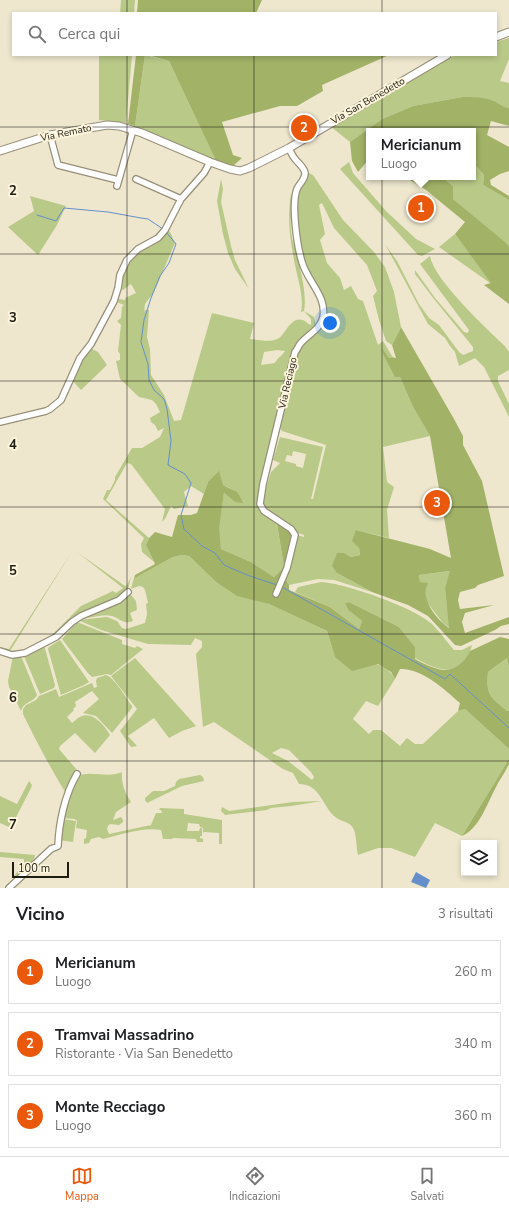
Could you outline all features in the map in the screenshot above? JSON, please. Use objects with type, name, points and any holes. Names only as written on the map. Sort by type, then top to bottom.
[{"type":"main road","points":[[497,37],[509,32]]},
{"type":"main road","name":"Via San Benedetto","points":[[210,162],[230,169],[240,170],[249,168],[289,148],[445,56]]},
{"type":"main road","name":"Via Remato","points":[[0,151],[50,135],[107,125],[119,126],[133,130],[210,162]]},
{"type":"street","points":[[50,135],[58,165],[118,183],[133,130]]},
{"type":"street","name":"Via Reciago","points":[[276,594],[293,547],[295,535],[291,529],[264,511],[260,504],[263,484],[295,352],[300,344],[312,334],[320,323],[323,317],[324,306],[322,299],[310,280],[302,262],[296,230],[295,204],[297,189],[305,174],[303,168],[293,156],[289,148]]},
{"type":"street","points":[[0,422],[46,411],[61,400],[80,358],[91,344],[114,301],[123,267],[127,260],[138,250],[162,234],[181,199],[204,173],[210,162]]},
{"type":"street","points":[[136,179],[181,199]]},
{"type":"street","points":[[0,651],[12,655],[25,653],[56,637],[81,616],[119,600],[128,592]]},
{"type":"street","points":[[9,888],[51,849],[58,846],[59,826],[68,789],[77,774]]},
{"type":"green space","points":[[121,0],[135,0],[134,12],[120,12]]},
{"type":"green space","points":[[138,0],[262,0],[256,12],[137,12]]},
{"type":"green space","points":[[509,38],[509,59],[500,81],[509,83],[509,108],[504,107],[494,101],[462,97],[413,106],[382,119],[369,128],[366,128],[366,130],[350,142],[330,126],[441,61],[454,56],[497,56],[497,42]]},
{"type":"green space","points":[[99,56],[132,56],[126,123],[99,120]]},
{"type":"green space","points":[[136,56],[145,56],[135,126],[128,124]]},
{"type":"green space","points":[[145,56],[169,61],[216,161],[137,128],[135,126]]},
{"type":"green space","points":[[152,56],[387,56],[322,85],[323,91],[297,106],[280,106],[222,122],[233,155],[242,158],[233,166],[216,161],[169,61]]},
{"type":"green space","points":[[462,97],[475,97],[494,101],[509,108],[509,126],[491,121],[487,135],[509,147],[509,171],[490,180],[491,185],[509,196],[509,200],[483,185],[484,175],[476,166],[476,128],[369,128],[382,119],[413,106]]},
{"type":"green space","points":[[366,130],[366,163],[358,172],[352,161],[350,142]]},
{"type":"green space","points":[[349,162],[353,173],[386,211],[416,239],[435,249],[422,256],[418,255],[340,169]]},
{"type":"green space","points":[[476,166],[484,175],[483,185],[509,200],[509,247],[453,199],[453,186],[446,180],[476,180]]},
{"type":"green space","points":[[307,172],[313,175],[343,220],[374,252],[385,267],[394,292],[401,327],[392,345],[386,341],[379,320],[373,296],[377,291],[367,265],[334,228],[322,203],[319,205],[325,234],[320,240],[327,263],[340,278],[344,290],[351,286],[358,299],[363,301],[378,345],[383,341],[392,356],[395,358],[389,358],[383,349],[400,377],[413,407],[430,436],[383,447],[387,482],[394,487],[387,510],[389,538],[356,530],[360,555],[351,557],[344,553],[337,573],[372,592],[334,580],[318,579],[289,585],[285,578],[294,553],[297,535],[304,537],[304,535],[277,525],[284,567],[274,577],[251,562],[221,549],[218,528],[224,493],[235,502],[244,502],[233,490],[220,484],[208,482],[204,494],[191,486],[184,492],[188,506],[174,509],[171,506],[162,522],[165,509],[131,464],[127,463],[106,500],[149,538],[146,545],[154,562],[142,552],[141,544],[144,538],[103,499],[107,490],[110,490],[115,477],[132,448],[142,448],[160,437],[164,428],[158,431],[155,425],[151,422],[150,418],[160,412],[156,404],[152,400],[139,397],[120,379],[116,361],[120,360],[120,354],[118,351],[121,325],[117,321],[121,318],[122,307],[124,305],[117,302],[119,299],[125,300],[125,298],[136,293],[131,284],[123,290],[120,287],[130,258],[167,229],[170,232],[175,243],[154,292],[145,304],[144,313],[145,310],[149,310],[147,337],[150,349],[151,375],[164,395],[174,421],[181,420],[212,313],[254,323],[250,339],[265,341],[276,340],[282,336],[295,320],[303,320],[311,325],[311,319],[304,311],[314,317],[316,326],[297,345],[261,486],[266,488],[271,472],[280,463],[273,460],[280,437],[323,447],[311,499],[313,499],[326,445],[282,431],[280,427],[296,353],[317,332],[323,323],[326,311],[322,297],[303,262],[298,234],[298,199]],"holes":[[[277,350],[285,351],[275,363],[261,365],[264,352]],[[293,451],[306,454],[303,468],[285,461],[287,455],[292,456]]]},
{"type":"green space","points":[[221,179],[223,189],[221,202],[231,246],[235,260],[249,289],[235,269],[228,253],[223,234],[217,201]]},
{"type":"green space","points":[[410,180],[446,180],[453,186],[453,199],[509,247],[509,304],[484,285],[491,283],[455,234],[465,222],[426,190]]},
{"type":"green space","points":[[291,194],[291,232],[305,294],[304,311],[301,312],[301,294],[290,238],[289,213]]},
{"type":"green space","points":[[30,196],[66,206],[57,225],[38,255],[8,227],[34,211]]},
{"type":"green space","points":[[455,234],[492,283],[439,247]]},
{"type":"green space","points":[[385,244],[397,261],[419,304],[429,318],[439,325],[459,352],[463,355],[473,351],[473,347],[415,274],[415,270],[435,298],[464,332],[468,333],[469,330],[420,264],[430,256],[441,278],[451,291],[462,304],[505,346],[509,352],[509,370],[498,376],[498,381],[509,404],[509,417],[484,367],[475,358],[459,366],[455,352],[445,338],[428,324]]},
{"type":"green space","points":[[401,327],[463,436],[463,445],[482,481],[504,576],[478,585],[475,588],[460,592],[458,600],[460,609],[494,605],[465,613],[462,622],[465,633],[509,617],[509,624],[501,626],[461,646],[455,645],[428,616],[408,605],[372,592],[337,573],[332,566],[337,553],[344,553],[351,557],[360,555],[359,548],[352,541],[356,530],[430,549],[451,558],[430,436],[413,407],[400,377],[395,377],[383,354],[382,348],[389,358],[396,358],[392,345]],"holes":[[[450,571],[445,588],[449,628],[439,620],[431,608],[426,595],[428,583],[420,582],[419,575]]]},
{"type":"green space","points":[[90,348],[98,352],[107,365],[81,390],[72,380],[80,363]]},
{"type":"green space","points":[[219,471],[223,485],[237,492],[244,503],[235,502],[224,493],[219,528],[221,549],[251,562],[274,577],[284,567],[277,524],[291,530],[293,536],[283,575],[289,585],[289,590],[330,607],[359,629],[362,621],[348,610],[345,603],[349,602],[399,627],[415,647],[415,659],[441,670],[456,667],[464,660],[470,651],[500,637],[509,639],[509,668],[507,658],[488,672],[488,686],[490,695],[501,706],[509,711],[509,749],[465,709],[458,711],[460,703],[432,680],[416,672],[400,669],[395,679],[391,672],[378,664],[352,671],[335,657],[327,631],[269,604],[237,596],[215,581],[189,556],[182,555],[173,557],[135,578],[131,589],[135,575],[155,564],[146,545],[149,538],[155,532],[172,537],[178,515],[191,515],[197,513],[208,482]]},
{"type":"green space","points":[[73,550],[10,651],[26,650],[52,635],[81,606],[113,591],[116,593],[123,588],[77,552],[125,586],[131,577],[127,593],[122,597],[80,616],[56,635],[26,651],[13,653],[0,650],[0,647],[9,649]]},
{"type":"green space","points":[[182,555],[189,556],[215,581],[327,631],[335,657],[377,664],[390,672],[395,679],[378,706],[366,701],[353,719],[369,734],[373,730],[381,730],[400,746],[407,738],[415,744],[423,744],[458,711],[465,709],[509,749],[509,759],[462,836],[435,823],[415,857],[391,848],[378,848],[358,855],[356,836],[353,827],[334,816],[312,787],[299,784],[293,773],[283,769],[214,722],[203,727],[196,654],[202,647],[202,641],[195,638],[191,645],[148,644],[101,630],[78,620],[107,617],[117,621],[122,628],[126,629],[145,623],[147,614],[146,604],[148,603],[143,587],[139,586],[131,589],[135,578],[173,557]],"holes":[[[281,748],[289,750],[311,772],[314,777],[312,780],[288,761],[272,753]]]},
{"type":"green space","points":[[451,571],[445,588],[450,628],[443,623],[426,601],[425,588],[420,582],[419,575]]},
{"type":"green space","points":[[321,582],[332,583],[379,597],[411,611],[432,624],[454,650],[462,650],[472,645],[468,656],[460,665],[454,668],[441,669],[428,665],[415,658],[415,647],[399,627],[349,602],[345,603],[348,610],[362,621],[359,629],[330,607],[295,592],[298,587]]},
{"type":"green space","points":[[128,594],[131,595],[136,601],[137,610],[130,613],[133,621],[124,622],[108,615],[80,618]]},
{"type":"green space","points":[[77,622],[122,640],[122,644],[135,648],[137,646],[143,649],[111,675],[107,674],[92,677],[62,639]]},
{"type":"green space","points":[[60,640],[89,682],[61,695],[48,649]]},
{"type":"green space","points":[[44,645],[55,685],[54,688],[40,694],[24,656]]},
{"type":"green space","points":[[13,656],[21,656],[37,695],[24,705],[21,711],[9,687],[8,681]]},
{"type":"green space","points":[[135,658],[196,726],[169,738],[154,718],[128,736],[137,746],[131,747],[120,731],[137,709],[111,676]]},
{"type":"green space","points":[[507,658],[509,668],[509,711],[507,711],[490,695],[488,686],[488,672]]},
{"type":"green space","points":[[106,675],[117,684],[132,708],[112,733],[96,716],[83,713],[99,699],[92,691],[75,702],[76,706],[73,709],[74,710],[67,717],[72,723],[79,717],[85,715],[93,717],[105,727],[110,735],[95,753],[75,733],[60,746],[59,749],[77,770],[65,792],[33,734],[23,714],[23,709],[26,705],[36,700],[39,696],[56,689],[59,697],[92,683],[94,688],[97,687],[97,678]]},
{"type":"green space","points":[[509,759],[509,764],[482,816],[468,833],[462,836]]},
{"type":"green space","points":[[122,772],[124,788],[131,802],[116,812],[113,820],[121,817],[123,822],[119,825],[110,824],[107,829],[109,834],[151,825],[156,813],[162,813],[161,810],[159,810],[160,808],[184,809],[184,814],[222,820],[222,844],[219,844],[219,833],[203,833],[203,828],[200,827],[199,824],[188,823],[187,831],[199,831],[200,828],[202,828],[202,836],[200,836],[200,838],[203,839],[203,842],[197,842],[196,839],[163,839],[161,830],[154,829],[132,832],[103,839],[99,837],[91,839],[89,843],[84,844],[87,830],[76,828],[77,821],[75,819],[62,818],[75,777],[87,774],[110,775]]},
{"type":"green space","points":[[200,775],[203,777],[204,781],[182,786],[147,803],[145,800],[145,798],[153,791],[164,791],[175,786],[179,779]]},
{"type":"green space","points":[[29,781],[32,785],[31,788],[11,827],[0,823],[0,796],[17,804]]},
{"type":"green space","points":[[322,801],[225,815],[221,811],[222,807],[229,811],[293,802]]},
{"type":"green space","points":[[63,819],[76,821],[73,842],[59,840]]},
{"type":"green space","points":[[0,852],[35,855],[27,868],[14,876],[24,863],[24,859],[0,857]]},
{"type":"water","points":[[416,872],[430,880],[426,888],[411,882]]},
{"type":"waterway","points":[[37,215],[56,221],[64,208],[108,212],[148,219],[163,229]]},
{"type":"waterway","points":[[167,233],[176,244],[169,263],[160,276],[151,298],[144,320],[141,342],[148,364],[149,380],[154,390],[164,399],[167,409],[171,441],[168,465],[185,474],[191,483],[181,515],[184,529],[202,546],[215,553],[224,565],[247,575],[277,585]]},
{"type":"waterway","points":[[282,587],[445,679],[450,674],[509,728]]},
{"type":"place","name":"Tramvai Massadrino","points":[[304,128]]},
{"type":"place","name":"Mericianum","points":[[421,208]]},
{"type":"place","name":"Monte Recciago","points":[[437,503]]}]
